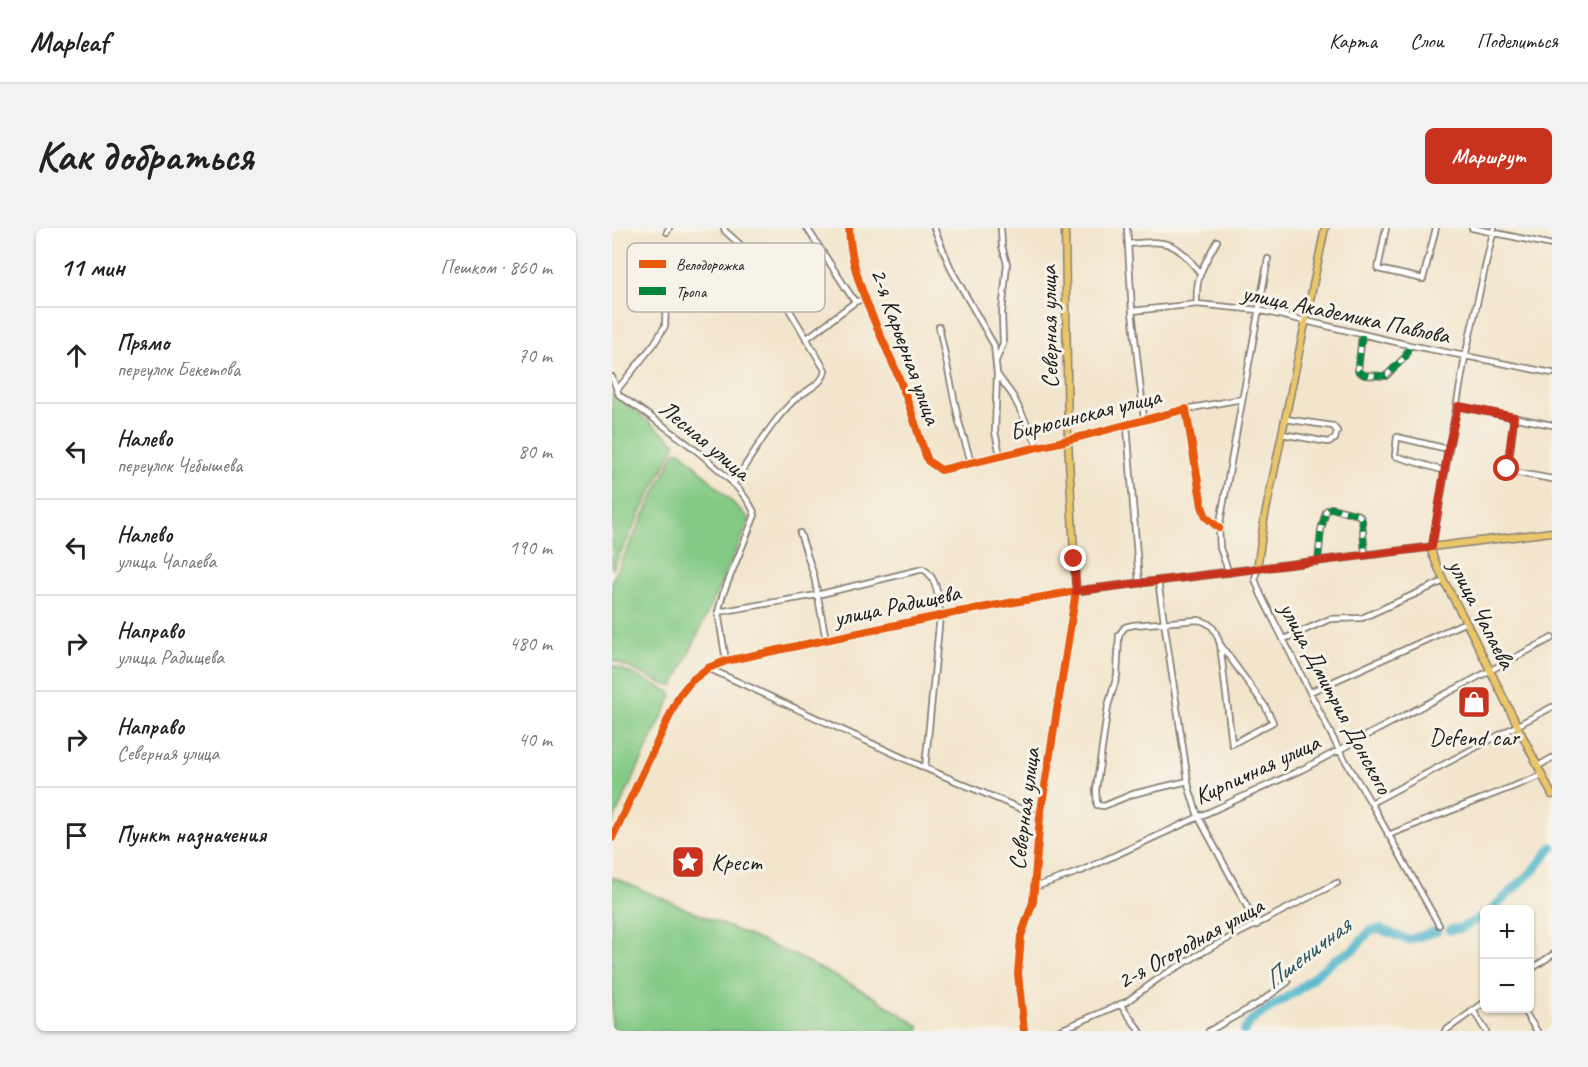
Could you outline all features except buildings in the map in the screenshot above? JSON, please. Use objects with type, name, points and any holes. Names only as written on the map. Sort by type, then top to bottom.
[{"type":"main road","name":"Северная улица","points":[[1065,228],[1068,440],[1076,591]]},
{"type":"main road","name":"улица Дмитрия Донского","points":[[1257,570],[1282,434],[1325,228]]},
{"type":"main road","name":"улица Радищева","points":[[1076,591],[1552,532]]},
{"type":"main road","name":"улица Чапаева","points":[[1432,547],[1432,554],[1444,581],[1552,795]]},
{"type":"street","points":[[724,228],[739,243]]},
{"type":"street","name":"2-я Карьерная улица","points":[[807,228],[816,243]]},
{"type":"street","name":"2-я Карьерная улица","points":[[849,228],[849,245],[865,298],[902,384],[927,461],[941,470]]},
{"type":"street","points":[[934,228],[952,271],[994,345],[997,374],[995,432],[1000,455]]},
{"type":"street","points":[[996,361],[1003,344],[1002,313],[1007,264],[1002,246],[1001,228]]},
{"type":"street","points":[[1127,228],[1132,311],[1144,419]]},
{"type":"street","points":[[1386,228],[1378,269],[1423,279],[1436,228]]},
{"type":"street","points":[[1472,228],[1494,230],[1552,245]]},
{"type":"street","name":"улица Чапаева","points":[[1432,547],[1465,357],[1494,230]]},
{"type":"street","points":[[1128,244],[1160,241],[1178,248],[1200,273]]},
{"type":"street","points":[[1197,304],[1196,286],[1216,241]]},
{"type":"street","name":"2-я Карьерная улица","points":[[825,258],[855,302]]},
{"type":"street","points":[[1229,573],[1220,548],[1219,528],[1268,259]]},
{"type":"street","points":[[806,339],[855,302],[865,298]]},
{"type":"street","name":"улица Академика Павлова","points":[[1132,311],[1197,304],[1258,310],[1408,345],[1552,373]]},
{"type":"street","points":[[617,390],[654,344],[665,326],[666,312]]},
{"type":"street","points":[[733,484],[778,418],[795,399],[825,376],[825,370],[790,312]]},
{"type":"street","points":[[939,327],[959,422],[971,462]]},
{"type":"street","points":[[1362,335],[1358,371],[1364,375],[1386,376],[1406,356],[1408,345]]},
{"type":"street","points":[[997,374],[1013,396],[1038,446]]},
{"type":"street","name":"Лесная улица","points":[[612,377],[620,395],[712,464],[753,506],[755,515],[718,612],[726,661]]},
{"type":"street","points":[[1186,409],[1242,399]]},
{"type":"street","points":[[1458,406],[1552,425]]},
{"type":"street","name":"Бирюсинская улица","points":[[941,470],[1186,409],[1204,514],[1219,528]]},
{"type":"street","points":[[1514,417],[1508,471],[1552,478]]},
{"type":"street","points":[[1282,434],[1328,442],[1335,439],[1337,431],[1333,426],[1285,419]]},
{"type":"street","points":[[1127,424],[1139,583]]},
{"type":"street","points":[[1445,471],[1395,456],[1395,448],[1397,437],[1448,449]]},
{"type":"street","points":[[1318,562],[1321,530],[1326,511],[1331,508],[1359,515],[1362,520],[1365,555]]},
{"type":"street","points":[[800,533],[807,550],[826,640]]},
{"type":"street","points":[[718,612],[817,594],[923,569],[930,574],[939,604],[940,616],[925,768]]},
{"type":"street","name":"улица Дмитрия Донского","points":[[1257,570],[1255,579],[1339,750],[1371,802],[1439,925]]},
{"type":"street","points":[[1158,581],[1188,781],[1198,816],[1257,926]]},
{"type":"street","points":[[1284,639],[1330,619],[1362,618],[1444,581]]},
{"type":"street","name":"улица Радищева","points":[[708,668],[726,661],[940,616],[1076,591]]},
{"type":"street","name":"Северная улица","points":[[1024,1031],[1018,974],[1021,936],[1033,902],[1040,817],[1076,591]]},
{"type":"street","points":[[1188,781],[1132,794],[1104,806],[1096,805],[1096,790],[1108,706],[1117,676],[1119,634],[1125,627],[1198,620],[1208,622],[1220,644],[1232,744],[1273,722],[1265,706],[1220,644]]},
{"type":"street","points":[[1310,692],[1466,622]]},
{"type":"street","name":"Кирпичная улица","points":[[1035,887],[1082,871],[1304,769],[1552,638]]},
{"type":"street","points":[[612,838],[679,696],[691,681],[708,668],[925,768],[1040,817]]},
{"type":"street","points":[[1371,802],[1552,707]]},
{"type":"street","points":[[1538,766],[1552,758]]},
{"type":"street","points":[[1388,836],[1543,775]]},
{"type":"street","name":"2-я Огородная улица","points":[[1058,1031],[1120,1004],[1200,954],[1337,883]]},
{"type":"street","points":[[1534,967],[1552,955]]},
{"type":"street","points":[[1209,1031],[1259,1003],[1288,982]]},
{"type":"street","points":[[1120,1004],[1140,1031]]},
{"type":"street","points":[[1445,1031],[1480,1005]]},
{"type":"street","points":[[1473,1010],[1486,1031]]},
{"type":"street","points":[[1525,1013],[1537,1031]]},
{"type":"green space","points":[[612,393],[676,443],[612,570]]},
{"type":"green space","points":[[681,451],[750,520],[674,686],[666,685],[612,660],[612,581],[675,452]]},
{"type":"green space","points":[[612,665],[669,691],[672,696],[612,823]]},
{"type":"green space","points":[[612,877],[794,955],[869,994],[919,1026],[919,1031],[612,1031]]},
{"type":"waterway","name":"Пшеничная","points":[[1496,905],[1534,870],[1552,847]]},
{"type":"waterway","name":"Пшеничная","points":[[1450,930],[1461,928],[1480,918]]},
{"type":"waterway","name":"Пшеничная","points":[[1244,1031],[1251,1021],[1298,990],[1334,960],[1353,950],[1370,931],[1380,929],[1408,940],[1437,931]]},
{"type":"marked path","points":[[1362,335],[1358,371],[1364,375],[1386,376],[1406,356],[1409,345]]},
{"type":"marked path","points":[[1318,562],[1321,530],[1326,511],[1331,508],[1359,515],[1362,520],[1365,555]]},
{"type":"cycle path","points":[[849,228],[855,269],[869,309],[906,395],[928,461],[941,470],[1186,409],[1202,506],[1206,517],[1219,528]]},
{"type":"cycle path","points":[[612,838],[679,696],[691,681],[708,668],[726,661],[953,613],[1076,591],[1040,817],[1033,902],[1021,936],[1018,974],[1024,1031]]},
{"type":"place","name":"Defend car","points":[[1474,702]]},
{"type":"place","name":"Крест","points":[[688,862]]},
{"type":"route","points":[[1074,559],[1076,591],[1432,547],[1448,449],[1458,406],[1514,417],[1507,469]]}]
